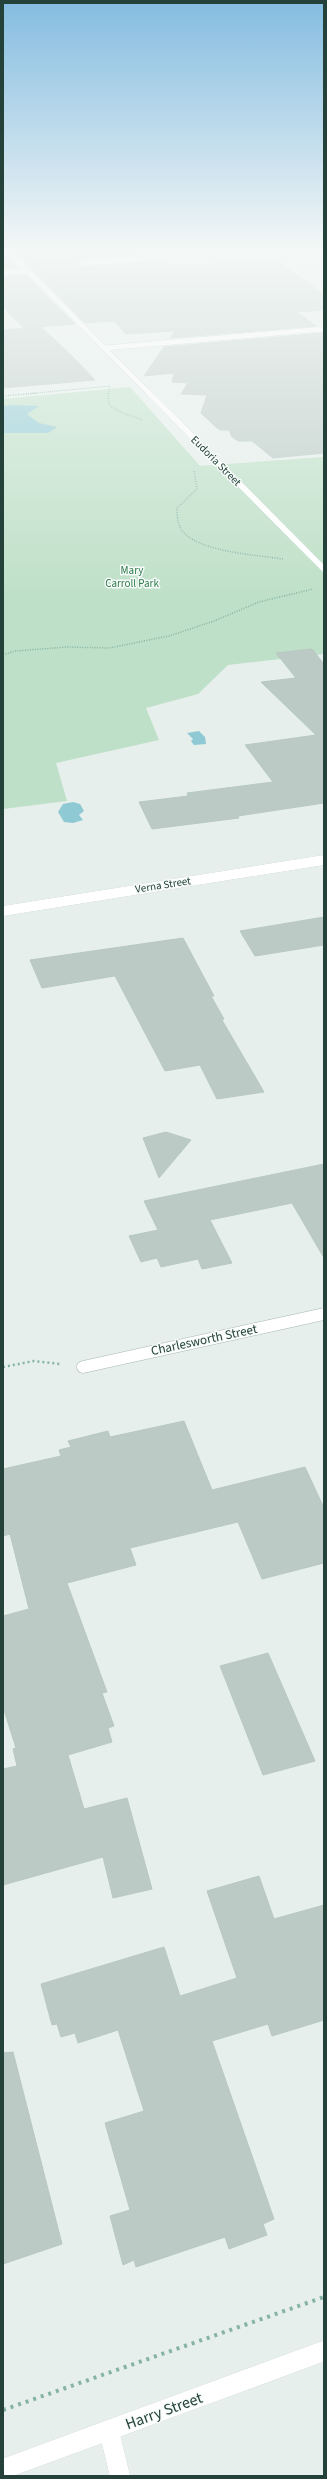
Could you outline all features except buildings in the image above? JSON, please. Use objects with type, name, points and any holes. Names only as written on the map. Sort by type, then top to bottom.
[{"type":"street","name":"Eudoria Street","points":[[122,366],[324,569]]},
{"type":"street","name":"Verna Street","points":[[3,911],[324,860]]},
{"type":"street","name":"Charlesworth Street","points":[[84,1367],[324,1314]]},
{"type":"street","name":"Harry Street","points":[[3,2470],[324,2351]]},
{"type":"street","points":[[109,2431],[120,2476]]},
{"type":"path","points":[[3,396],[116,385]]},
{"type":"path","points":[[110,386],[107,396],[109,405],[120,412],[147,422]]},
{"type":"path","points":[[193,468],[197,490],[177,508],[181,528],[185,534],[201,542],[220,548],[288,560]]},
{"type":"path","points":[[3,655],[15,651],[67,647],[109,648],[169,636],[214,621],[259,602],[316,588]]},
{"type":"path","points":[[3,1367],[34,1360],[84,1367]]},
{"type":"path","points":[[3,2410],[324,2297]]},
{"type":"green space","name":"Mary Carroll Park","points":[[130,387],[200,466],[324,457],[324,654],[228,665],[198,694],[146,708],[159,740],[56,763],[67,801],[3,809],[3,399]]},
{"type":"water","points":[[3,406],[39,406],[27,414],[39,423],[57,427],[48,433],[3,433]]},
{"type":"water","points":[[199,731],[205,737],[206,744],[194,745],[191,741],[193,739],[187,733]]},
{"type":"water","points":[[73,802],[80,804],[84,811],[79,815],[83,820],[73,823],[64,822],[58,812],[63,804]]}]
